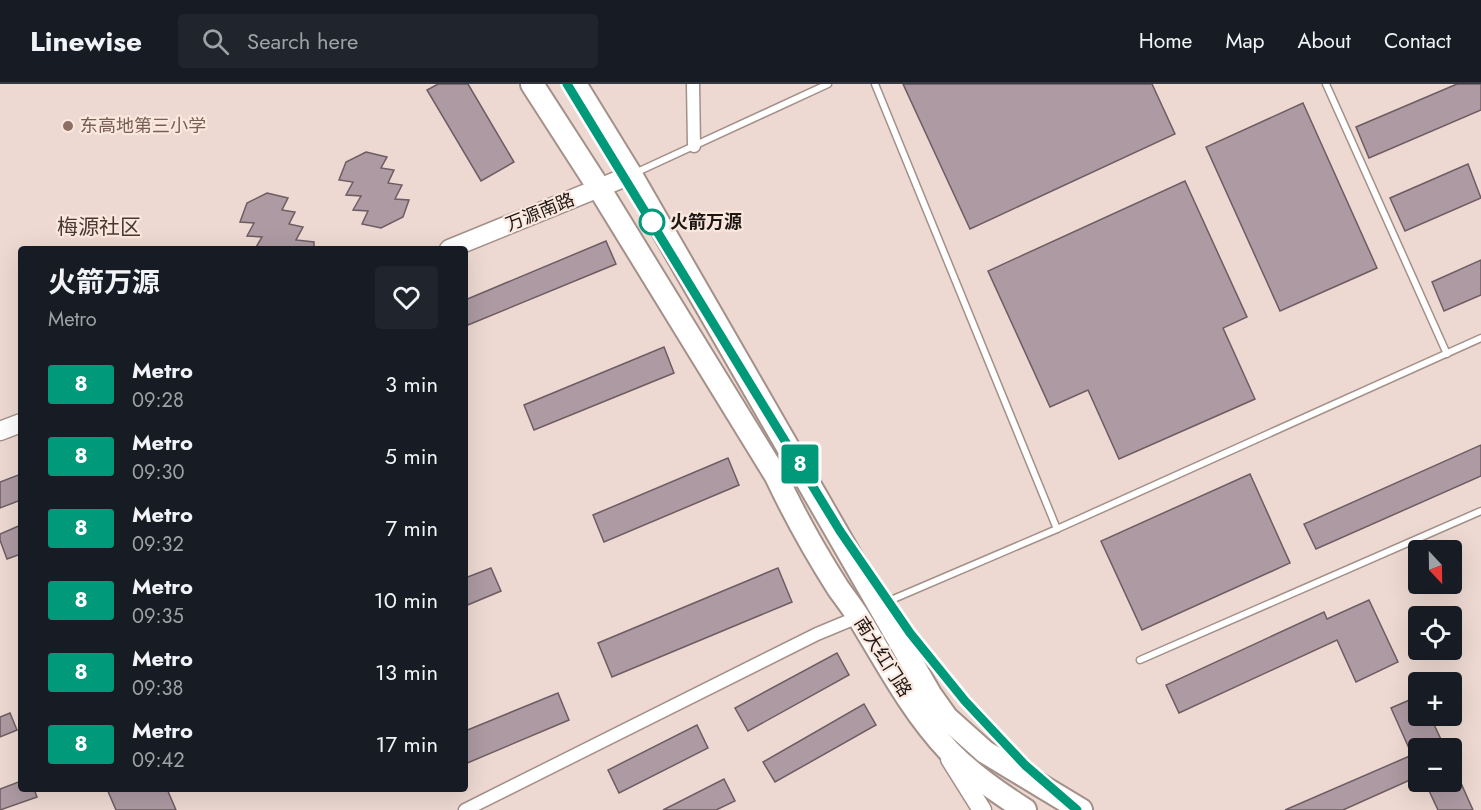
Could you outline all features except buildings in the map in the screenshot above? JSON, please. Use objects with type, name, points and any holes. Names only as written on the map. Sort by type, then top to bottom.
[{"type":"highway","points":[[532,84],[599,188]]},
{"type":"highway","name":"南大红门路","points":[[575,84],[631,175],[930,694],[947,718],[985,752],[1081,810]]},
{"type":"highway","name":"南大红门路","points":[[599,188],[776,476],[833,579],[895,679],[926,723],[963,764],[997,792],[1025,810]]},
{"type":"street","points":[[693,84],[694,146]]},
{"type":"street","name":"万源南路","points":[[456,246],[631,175]]},
{"type":"street","points":[[0,431],[18,424]]},
{"type":"street","points":[[465,810],[817,634],[858,616]]},
{"type":"street","points":[[926,723],[982,810]]},
{"type":"lane","points":[[631,175],[828,84]]},
{"type":"lane","points":[[875,84],[1057,529]]},
{"type":"lane","points":[[1326,84],[1447,354]]},
{"type":"lane","points":[[858,616],[1481,338]]},
{"type":"lane","points":[[1140,660],[1481,511]]},
{"type":"metro line","name":"8","points":[[567,84],[840,531],[910,633],[965,701],[1025,765],[1077,810]]},
{"type":"place","name":"东高地第三小学","points":[[68,126]]},
{"type":"place","name":"火箭万源","points":[[652,222]]},
{"type":"district","name":"梅源社区","points":[[99,227]]}]
